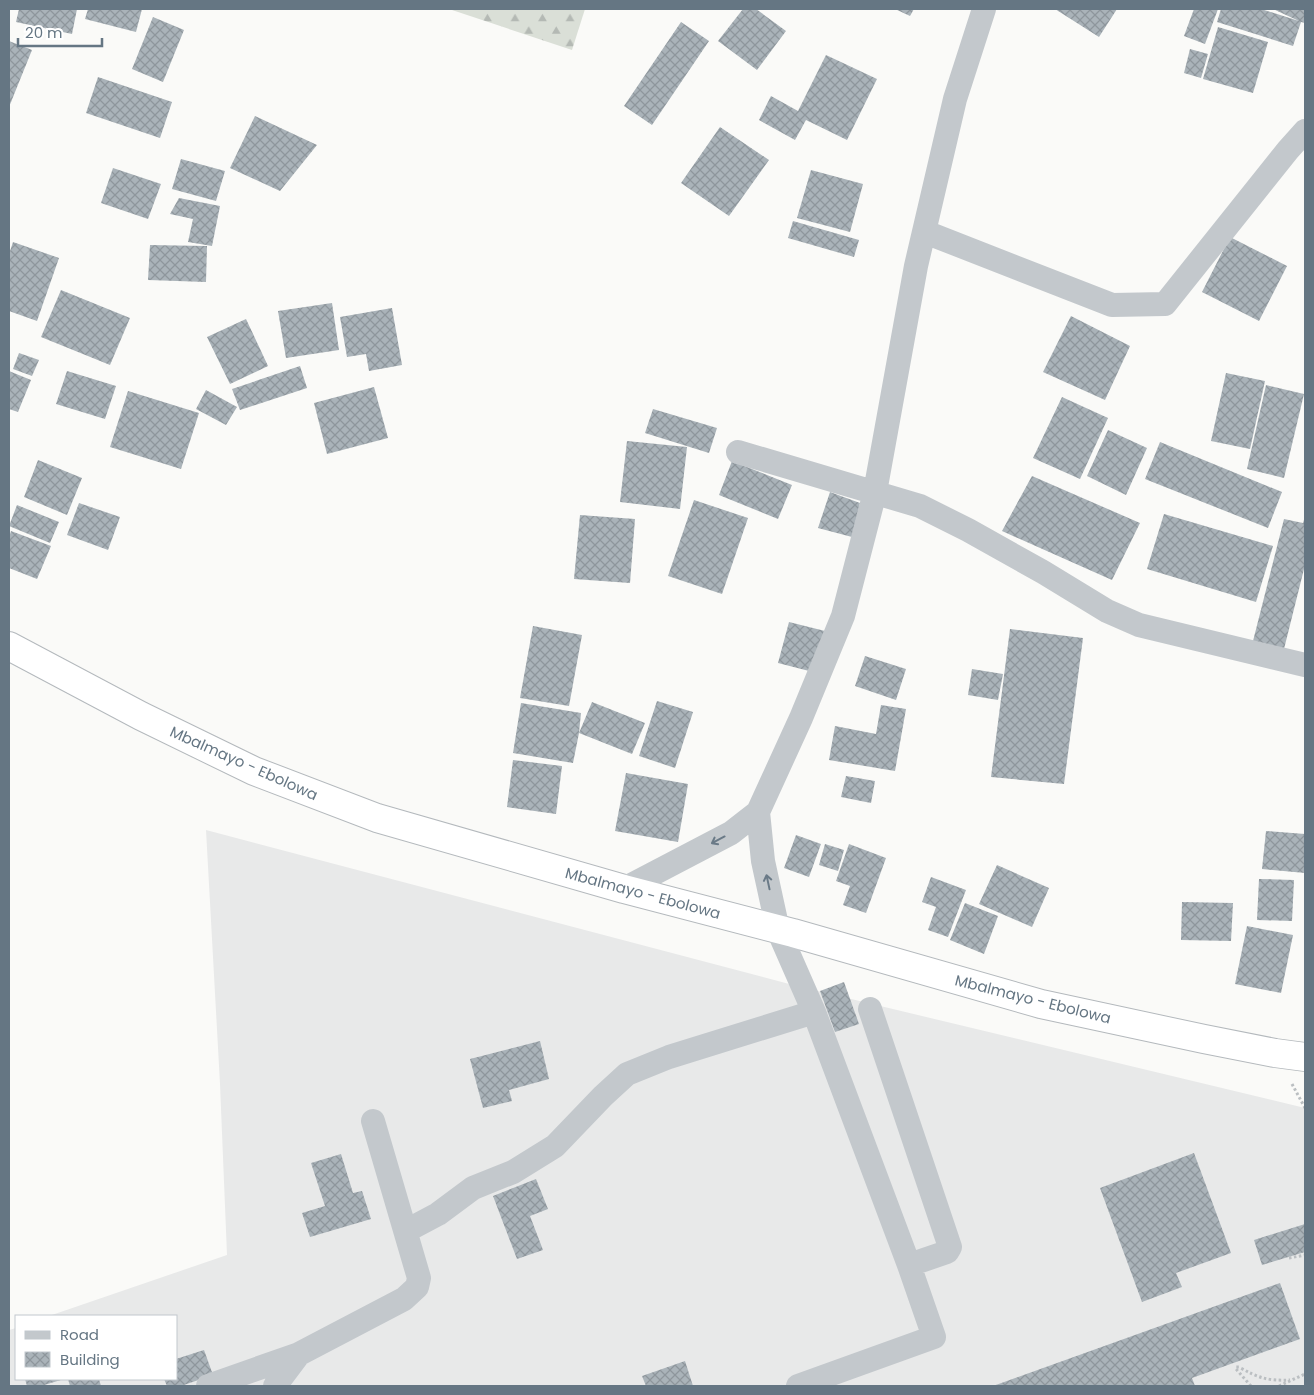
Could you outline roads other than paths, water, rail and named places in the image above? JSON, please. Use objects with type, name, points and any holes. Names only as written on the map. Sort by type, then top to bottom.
[{"type":"highway","name":"Mbalmayo - Ebolowa","points":[[9,646],[141,716],[254,771],[377,818],[624,889],[1041,1004],[1213,1041],[1305,1057]]},
{"type":"street","points":[[624,889],[731,833],[758,812],[801,718],[843,616],[875,492],[916,266],[955,98],[984,9]]},
{"type":"street","points":[[925,232],[1112,305],[1165,304],[1296,155],[1305,131]]},
{"type":"street","points":[[738,452],[920,506],[968,530],[1106,610],[1139,625],[1305,665]]},
{"type":"street","points":[[758,812],[764,862],[778,930],[814,1012],[934,1337],[798,1386]]},
{"type":"street","points":[[870,1010],[950,1247],[947,1252],[909,1265]]},
{"type":"street","points":[[406,1231],[438,1214],[473,1188],[513,1172],[555,1146],[627,1074],[669,1057],[814,1012]]},
{"type":"street","points":[[208,1386],[299,1354],[404,1299],[417,1287],[419,1278],[373,1121]]},
{"type":"street","points":[[275,1386],[299,1354]]}]
